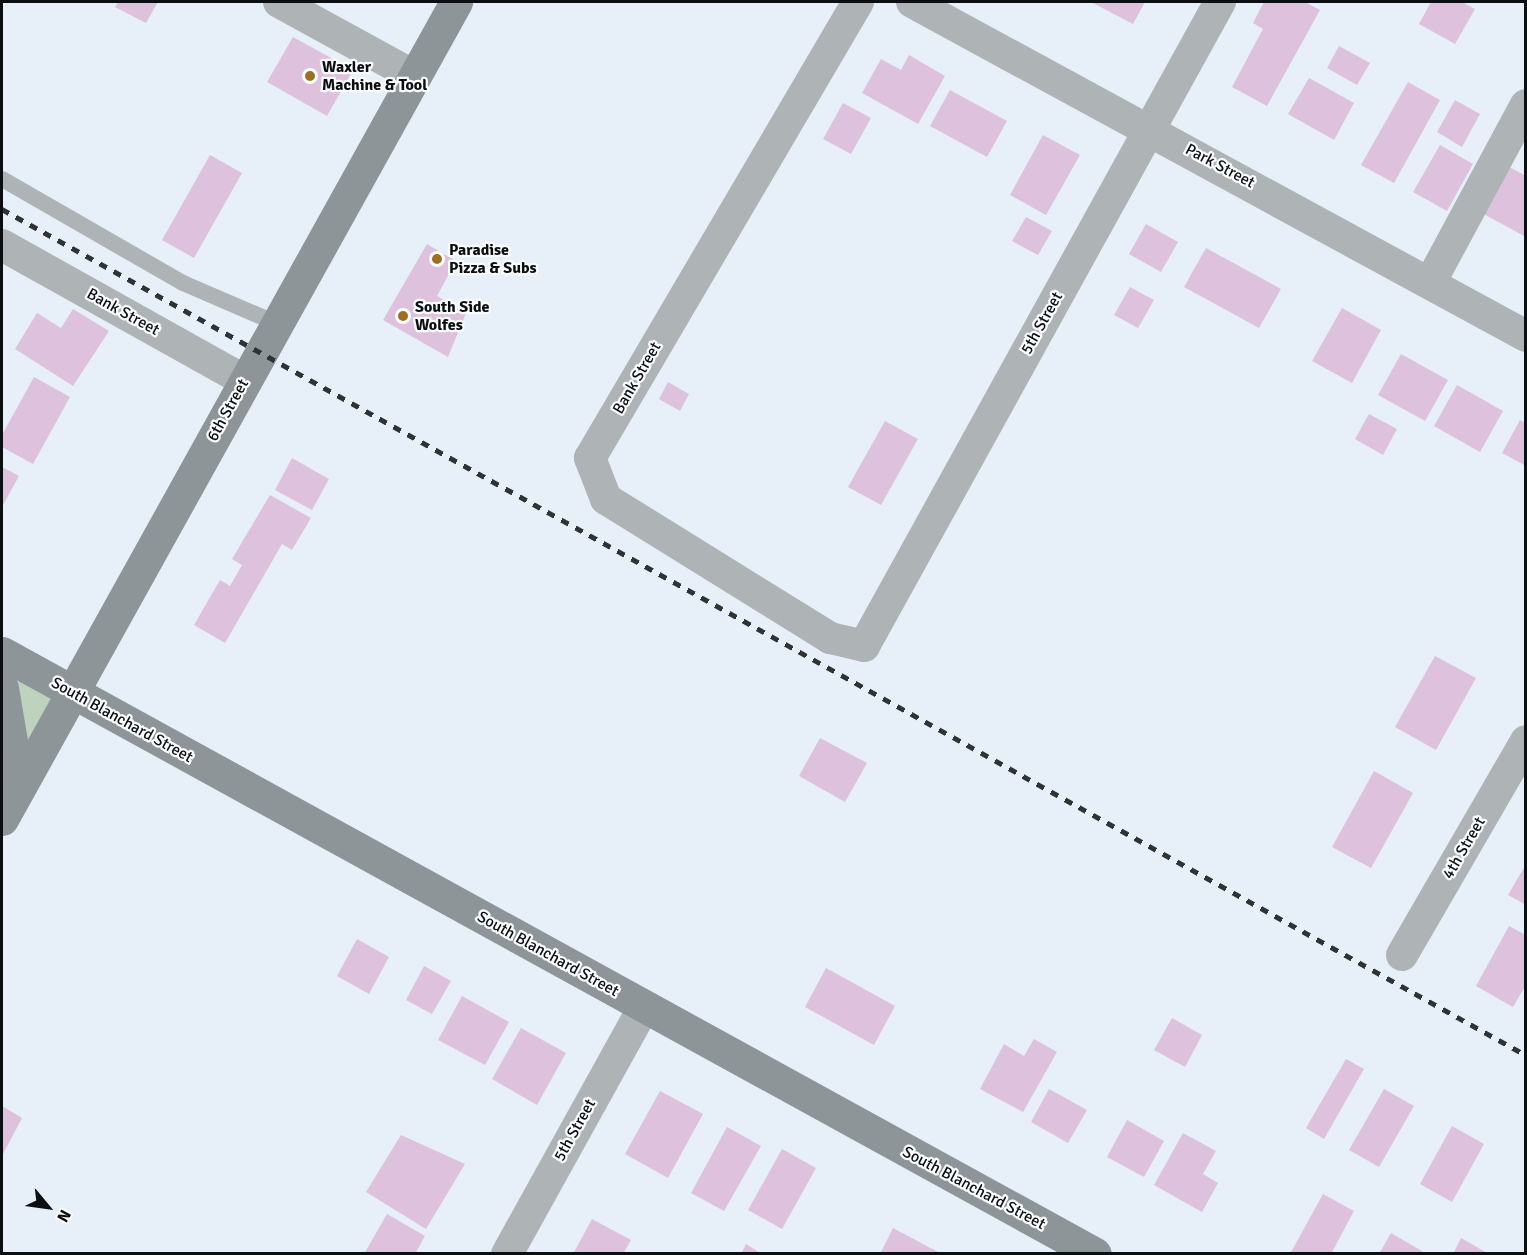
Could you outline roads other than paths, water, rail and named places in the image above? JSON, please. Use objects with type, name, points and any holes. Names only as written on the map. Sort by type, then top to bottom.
[{"type":"street","points":[[279,2],[414,76]]},
{"type":"street","name":"6th Street","points":[[5,812],[456,2]]},
{"type":"street","name":"Bank Street","points":[[858,2],[590,458],[606,499],[830,638],[864,646]]},
{"type":"street","name":"Park Street","points":[[912,2],[1150,129],[1526,336]]},
{"type":"street","name":"5th Street","points":[[864,646],[1221,2]]},
{"type":"street","points":[[1430,282],[1526,105]]},
{"type":"street","name":"Bank Street","points":[[2,245],[244,380]]},
{"type":"street","name":"South Blanchard Street","points":[[2,652],[1095,1254]]},
{"type":"street","points":[[2,688],[12,747],[5,812]]},
{"type":"street","name":"4th Street","points":[[1402,955],[1526,741]]},
{"type":"street","name":"5th Street","points":[[507,1254],[644,1007]]},
{"type":"lane","points":[[2,179],[183,283],[276,323]]},
{"type":"railway","points":[[2,209],[1526,1055]]},
{"type":"place","name":"Waxler Machine & Tool","points":[[310,76]]},
{"type":"place","name":"Paradise Pizza & Subs","points":[[437,259]]},
{"type":"place","name":"South Side Wolfes","points":[[403,316]]}]
